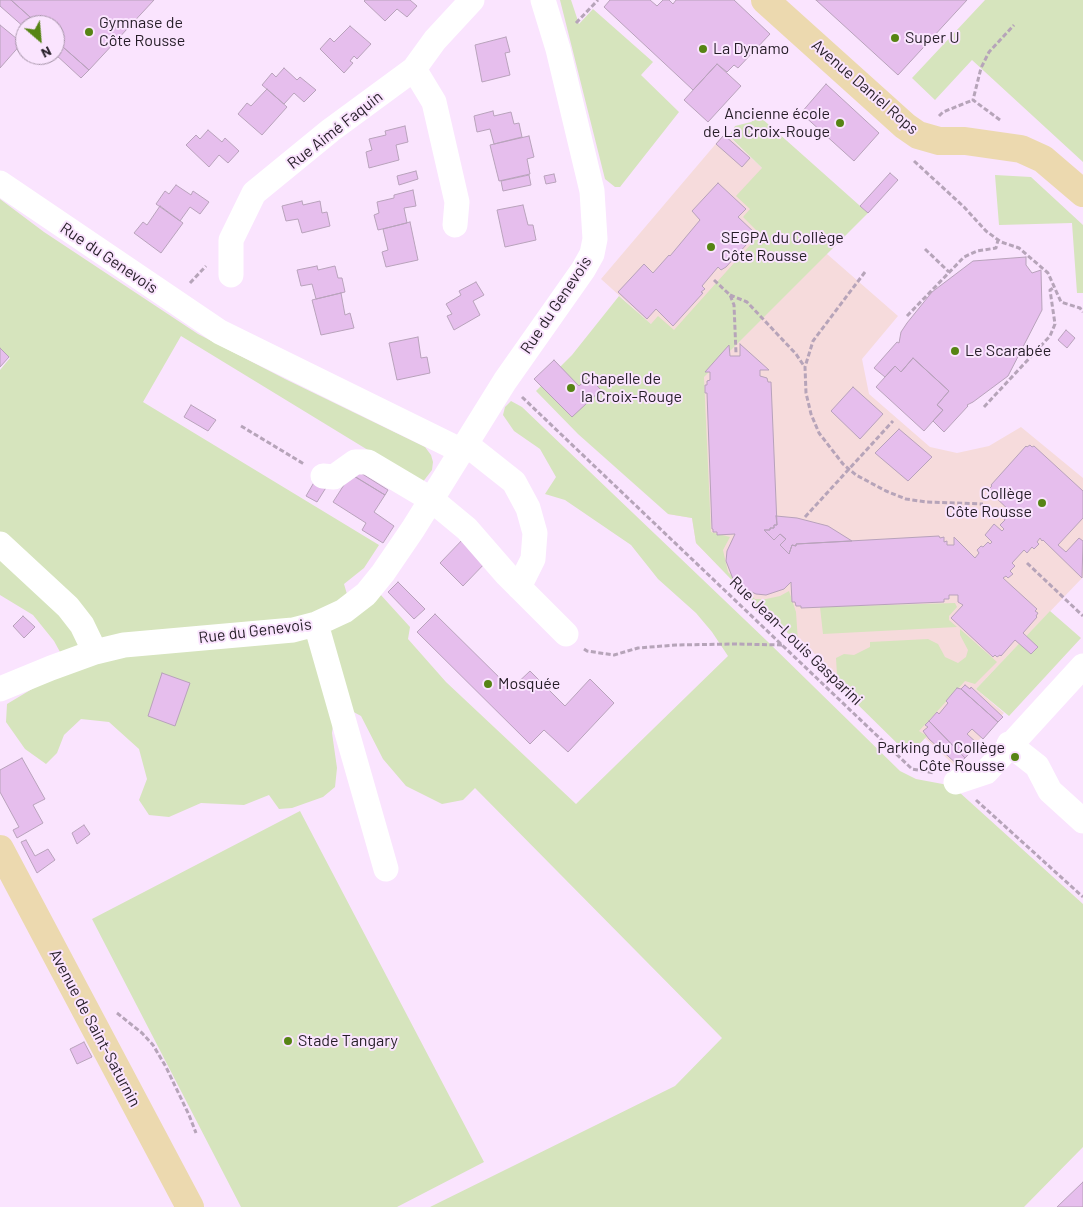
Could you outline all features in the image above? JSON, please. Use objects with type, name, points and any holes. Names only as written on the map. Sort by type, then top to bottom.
[{"type":"main road","name":"Avenue Daniel Rops","points":[[765,0],[918,136],[938,141],[995,144],[1021,149],[1042,159],[1083,193]]},
{"type":"main road","name":"Avenue de Saint-Saturnin","points":[[0,849],[190,1207]]},
{"type":"street","name":"Rue Aimé Faquin","points":[[231,275],[231,240],[254,194],[331,130],[414,69],[435,40],[472,0]]},
{"type":"street","name":"Rue du Genevois","points":[[0,689],[95,652],[124,646],[293,630],[316,624],[344,611],[366,594],[383,573],[432,500],[505,381],[583,270],[592,254],[595,239],[592,191],[558,49],[543,0]]},
{"type":"street","points":[[414,69],[434,102],[457,202],[455,226]]},
{"type":"street","name":"Rue du Genevois","points":[[0,183],[220,332],[464,448]]},
{"type":"street","points":[[464,448],[514,482],[528,508],[536,533],[533,559],[519,587]]},
{"type":"street","points":[[323,476],[334,477],[355,462],[368,462],[432,500],[467,529],[519,587],[566,634]]},
{"type":"street","points":[[0,544],[68,607],[82,625],[95,652]]},
{"type":"street","points":[[316,624],[386,870]]},
{"type":"street","points":[[956,782],[986,772],[1083,666]]},
{"type":"street","points":[[1010,744],[1037,766],[1050,791],[1083,821]]},
{"type":"path","points":[[995,144],[1002,121],[973,100],[980,68],[989,52],[1014,25]]},
{"type":"path","points":[[918,136],[904,152],[964,207],[986,230],[998,240],[1020,248],[1048,273],[1061,302],[1080,308],[1083,312]]},
{"type":"path","points":[[175,303],[194,279],[231,240]]},
{"type":"path","points":[[906,316],[964,257],[976,251],[996,248],[998,240]]},
{"type":"path","points":[[924,249],[950,272]]},
{"type":"path","points":[[865,272],[813,341],[805,367],[806,393],[811,414],[819,433],[849,469],[871,484],[906,499],[926,502],[983,504]]},
{"type":"path","points":[[714,280],[730,295],[747,302],[796,354],[805,367]]},
{"type":"path","points":[[984,407],[1050,336],[1055,324],[1050,290],[1055,287]]},
{"type":"path","points":[[730,295],[734,305],[736,353]]},
{"type":"path","name":"Rue Jean-Louis Gasparini","points":[[505,381],[912,769],[950,777],[1083,897]]},
{"type":"path","points":[[805,517],[893,421]]},
{"type":"path","points":[[241,426],[323,476]]},
{"type":"path","points":[[1027,563],[1083,616]]},
{"type":"path","points":[[566,634],[587,651],[614,655],[638,648],[676,645],[783,645]]},
{"type":"path","points":[[114,1011],[142,1033],[153,1045],[166,1067],[196,1133]]},
{"type":"shaded area","points":[[725,133],[762,168],[827,254],[898,316],[862,359],[869,394],[930,447],[957,453],[989,446],[1021,427],[1083,478],[1083,577],[976,689],[1004,713],[955,766],[925,738],[909,754],[845,690],[837,675],[824,665],[808,646],[754,602],[696,543],[692,518],[668,514],[652,325],[601,279]]},
{"type":"green space","points":[[560,0],[571,0],[579,24],[593,9],[653,62],[641,75],[679,112],[620,187],[615,187],[605,179]]},
{"type":"green space","points":[[985,0],[1083,0],[1083,162],[972,60],[935,100],[912,78]]},
{"type":"green space","points":[[759,116],[868,213],[704,377],[711,532],[730,537],[723,550],[728,572],[755,599],[780,596],[789,591],[796,612],[798,642],[782,628],[753,609],[753,602],[696,543],[692,518],[668,514],[578,434],[536,391],[572,355],[619,296],[651,324],[658,316],[674,330],[760,234],[743,217],[750,209],[736,196],[762,168],[729,136],[735,126],[751,122]]},
{"type":"green space","points":[[995,175],[1031,177],[1083,225],[1083,293],[1077,293],[1072,223],[999,225]]},
{"type":"green space","points":[[0,199],[44,232],[198,334],[285,379],[425,447],[431,455],[433,462],[432,470],[422,483],[181,336],[143,402],[379,545],[364,568],[344,584],[349,601],[380,594],[410,627],[408,639],[446,682],[576,804],[728,656],[696,613],[658,579],[631,545],[565,500],[545,494],[556,477],[540,449],[514,431],[503,415],[505,407],[511,401],[522,407],[900,771],[916,779],[948,785],[959,792],[1083,904],[1083,1147],[1024,1207],[430,1207],[675,1086],[722,1038],[475,788],[463,800],[442,804],[406,786],[383,759],[361,716],[348,709],[334,718],[332,733],[337,768],[335,787],[323,797],[292,808],[279,809],[269,795],[244,805],[201,803],[169,817],[149,815],[139,800],[147,779],[139,749],[109,722],[81,719],[64,735],[57,753],[46,764],[25,749],[6,722],[7,704],[37,686],[71,672],[54,641],[33,615],[0,595],[0,370],[10,358],[0,348]]},
{"type":"green space","points":[[955,603],[957,607],[949,616],[949,620],[957,627],[823,634],[820,607]]},
{"type":"green space","points":[[1050,611],[1081,638],[1009,716],[976,689]]},
{"type":"green space","points":[[960,629],[997,662],[975,684],[965,681],[919,731],[927,736],[909,755],[847,694],[837,675],[836,658],[844,654],[854,655],[870,647],[870,642],[928,639],[938,644],[945,657],[958,663],[966,657],[968,650],[960,635]]},
{"type":"green space","name":"Stade Tangary","points":[[300,811],[484,1162],[397,1207],[241,1207],[92,919]]},
{"type":"building","points":[[0,0],[11,0],[28,15],[15,15],[15,19],[0,6]]},
{"type":"building","name":"Gymnase de Côte Rousse","points":[[11,0],[154,0],[89,70],[65,49],[65,15],[28,15]]},
{"type":"building","points":[[365,0],[410,0],[417,6],[407,17],[397,9],[385,21]]},
{"type":"building","name":"La Dynamo","points":[[610,0],[650,0],[657,6],[663,0],[669,0],[673,4],[676,0],[734,0],[770,34],[738,68],[734,65],[727,72],[717,64],[693,90],[604,7]]},
{"type":"building","name":"Super U","points":[[816,0],[967,0],[898,75]]},
{"type":"building","points":[[0,25],[15,37],[15,51],[0,68]]},
{"type":"building","points":[[350,26],[371,44],[357,59],[354,56],[350,61],[353,63],[344,73],[320,49],[330,38],[334,42]]},
{"type":"building","points":[[506,37],[510,52],[505,53],[510,75],[482,82],[475,45]]},
{"type":"building","points":[[65,49],[89,70],[81,78],[65,63]]},
{"type":"building","points":[[717,64],[741,86],[708,122],[684,100]]},
{"type":"building","points":[[284,68],[297,80],[300,77],[316,90],[304,102],[294,93],[284,104],[262,85],[272,73],[276,77]]},
{"type":"building","name":"Ancienne école de La Croix-Rouge","points":[[826,84],[879,133],[854,161],[801,113]]},
{"type":"building","points":[[267,89],[287,107],[262,135],[238,114],[247,103],[251,106]]},
{"type":"building","points":[[493,111],[494,116],[511,112],[514,124],[519,123],[522,137],[494,144],[490,129],[477,132],[474,116]]},
{"type":"building","points":[[405,126],[408,142],[396,145],[399,160],[369,168],[366,152],[372,150],[369,139],[386,135],[385,131]]},
{"type":"building","points":[[208,130],[222,142],[225,138],[239,151],[228,163],[219,155],[209,167],[186,145],[196,135],[200,139]]},
{"type":"building","points":[[724,135],[750,158],[742,167],[716,144]]},
{"type":"building","points":[[529,136],[534,157],[527,159],[530,174],[499,181],[490,145]]},
{"type":"building","points":[[416,171],[418,179],[399,185],[397,176]]},
{"type":"building","points":[[890,173],[898,180],[868,213],[860,206]]},
{"type":"building","points":[[554,174],[556,182],[546,184],[544,176]]},
{"type":"building","points":[[529,175],[531,185],[503,191],[501,181]]},
{"type":"building","name":"SEGPA du Collège Côte Rousse","points":[[718,183],[746,209],[738,217],[756,234],[726,267],[721,270],[718,267],[702,286],[705,289],[701,292],[703,293],[673,326],[656,309],[647,319],[618,292],[644,264],[653,273],[670,256],[700,220],[692,211]]},
{"type":"building","points":[[176,185],[191,195],[193,191],[209,202],[200,214],[190,207],[180,221],[156,204],[165,191],[169,194]]},
{"type":"building","points":[[413,190],[416,206],[404,208],[407,223],[378,230],[374,215],[379,213],[377,202],[394,198],[394,195]]},
{"type":"building","points":[[302,201],[303,205],[320,201],[322,213],[327,212],[330,226],[302,233],[298,219],[286,221],[282,206]]},
{"type":"building","points":[[523,205],[528,225],[533,225],[536,240],[505,247],[497,210]]},
{"type":"building","points":[[160,206],[183,223],[161,253],[134,233],[143,222],[147,225]]},
{"type":"building","points":[[410,222],[418,260],[386,267],[382,252],[388,250],[383,229]]},
{"type":"building","name":"Le Scarabée","points":[[1026,257],[1026,265],[1032,273],[1041,270],[1042,310],[1008,376],[967,405],[944,432],[933,421],[943,410],[937,405],[949,391],[913,358],[901,372],[895,366],[885,377],[874,368],[897,342],[899,343],[901,332],[932,292],[973,261]]},
{"type":"building","points":[[317,266],[318,270],[335,266],[338,278],[342,278],[345,292],[316,299],[312,284],[301,286],[297,270]]},
{"type":"building","points":[[476,282],[484,295],[473,301],[480,315],[454,330],[447,316],[452,314],[446,304],[461,295],[459,291]]},
{"type":"building","points":[[341,293],[345,315],[350,313],[354,328],[321,335],[312,300]]},
{"type":"building","points":[[1066,330],[1075,338],[1067,348],[1058,340]]},
{"type":"building","points":[[418,337],[421,358],[427,357],[430,373],[397,380],[389,343]]},
{"type":"building","name":"Collège Côte Rousse","points":[[740,344],[769,370],[760,370],[760,376],[767,378],[768,382],[771,382],[777,525],[774,525],[774,528],[770,528],[770,530],[764,530],[774,540],[780,534],[786,539],[780,545],[789,554],[792,545],[796,546],[796,544],[939,536],[940,538],[944,537],[944,542],[947,541],[947,545],[954,545],[954,537],[975,558],[979,553],[977,550],[981,546],[983,547],[988,542],[990,544],[992,542],[985,535],[994,524],[1002,531],[1004,529],[1000,525],[1005,520],[1004,518],[1008,512],[1011,515],[1013,514],[989,489],[1026,446],[1030,445],[1034,446],[1083,491],[1083,518],[1058,545],[1066,552],[1079,538],[1083,541],[1082,578],[1040,538],[1037,542],[1039,544],[1034,549],[1032,547],[1027,553],[1024,550],[1012,563],[1015,566],[1010,571],[1013,574],[1008,578],[1006,576],[1003,578],[1037,609],[1035,611],[1038,613],[1037,617],[1023,633],[1038,647],[1031,654],[1015,640],[1001,656],[997,657],[995,655],[993,657],[951,618],[963,605],[958,602],[958,595],[949,595],[949,599],[944,599],[944,602],[801,608],[801,606],[796,606],[795,602],[792,602],[791,582],[784,589],[766,595],[756,594],[739,586],[733,579],[726,561],[727,551],[735,534],[717,535],[717,532],[713,532],[712,529],[707,393],[705,393],[705,385],[710,380],[710,372],[705,372],[729,345],[730,356],[740,356]]},
{"type":"building","points":[[0,348],[9,357],[0,367]]},
{"type":"building","points":[[913,358],[949,391],[937,405],[943,410],[924,431],[876,387],[895,366],[901,372]]},
{"type":"building","name":"Chapelle de la Croix-Rouge","points":[[554,360],[579,386],[589,377],[601,390],[572,417],[534,379]]},
{"type":"building","points":[[853,387],[883,414],[860,439],[831,411]]},
{"type":"building","points":[[191,405],[216,420],[208,431],[184,417]]},
{"type":"building","points":[[899,429],[932,457],[908,481],[875,453]]},
{"type":"building","points":[[356,470],[388,490],[385,495],[352,475]]},
{"type":"building","points":[[351,474],[385,495],[374,512],[394,526],[383,543],[362,530],[366,523],[333,502]]},
{"type":"building","points":[[316,479],[327,486],[317,502],[306,496]]},
{"type":"building","points":[[776,516],[797,518],[828,526],[852,541],[796,544],[796,546],[792,545],[789,554],[780,545],[786,539],[780,534],[774,540],[764,530],[770,530],[770,528],[774,528],[774,525],[777,525]]},
{"type":"building","points":[[466,536],[489,559],[463,586],[440,563]]},
{"type":"building","points":[[398,582],[425,609],[414,619],[388,592]]},
{"type":"building","name":"Mosquée","points":[[435,614],[511,689],[530,671],[565,706],[590,679],[614,703],[568,752],[544,730],[530,744],[417,632]]},
{"type":"building","points":[[23,616],[35,627],[24,638],[13,626]]},
{"type":"building","points":[[162,673],[190,683],[175,726],[148,716]]},
{"type":"building","points":[[965,685],[970,689],[971,687],[1003,717],[998,722],[961,689]]},
{"type":"building","points":[[957,688],[961,689],[998,722],[983,739],[972,729],[967,734],[978,744],[965,758],[929,721],[937,712],[939,714],[948,703],[946,701]]},
{"type":"building","points":[[929,721],[965,758],[958,765],[929,739],[923,731],[928,727],[925,725]]},
{"type":"building","points":[[22,758],[45,799],[33,805],[43,823],[17,838],[13,830],[19,827],[0,792],[0,770]]},
{"type":"building","points":[[84,825],[90,834],[77,844],[72,833]]},
{"type":"building","points":[[26,840],[35,856],[48,849],[55,860],[37,873],[21,842]]},
{"type":"building","points":[[84,1042],[92,1057],[77,1064],[70,1049]]},
{"type":"building","points":[[1083,1182],[1083,1207],[1057,1207]]},
{"type":"place","name":"Gymnase de Côte Rousse","points":[[89,32]]},
{"type":"place","name":"Super U","points":[[895,38]]},
{"type":"place","name":"La Dynamo","points":[[703,49]]},
{"type":"place","name":"Ancienne école de La Croix-Rouge","points":[[840,123]]},
{"type":"place","name":"SEGPA du Collège Côte Rousse","points":[[711,247]]},
{"type":"place","name":"Le Scarabée","points":[[955,351]]},
{"type":"place","name":"Chapelle de la Croix-Rouge","points":[[571,388]]},
{"type":"place","name":"Collège Côte Rousse","points":[[1042,503]]},
{"type":"place","name":"Mosquée","points":[[488,684]]},
{"type":"place","name":"Parking du Collège Côte Rousse","points":[[1015,757]]},
{"type":"place","name":"Stade Tangary","points":[[288,1041]]}]
